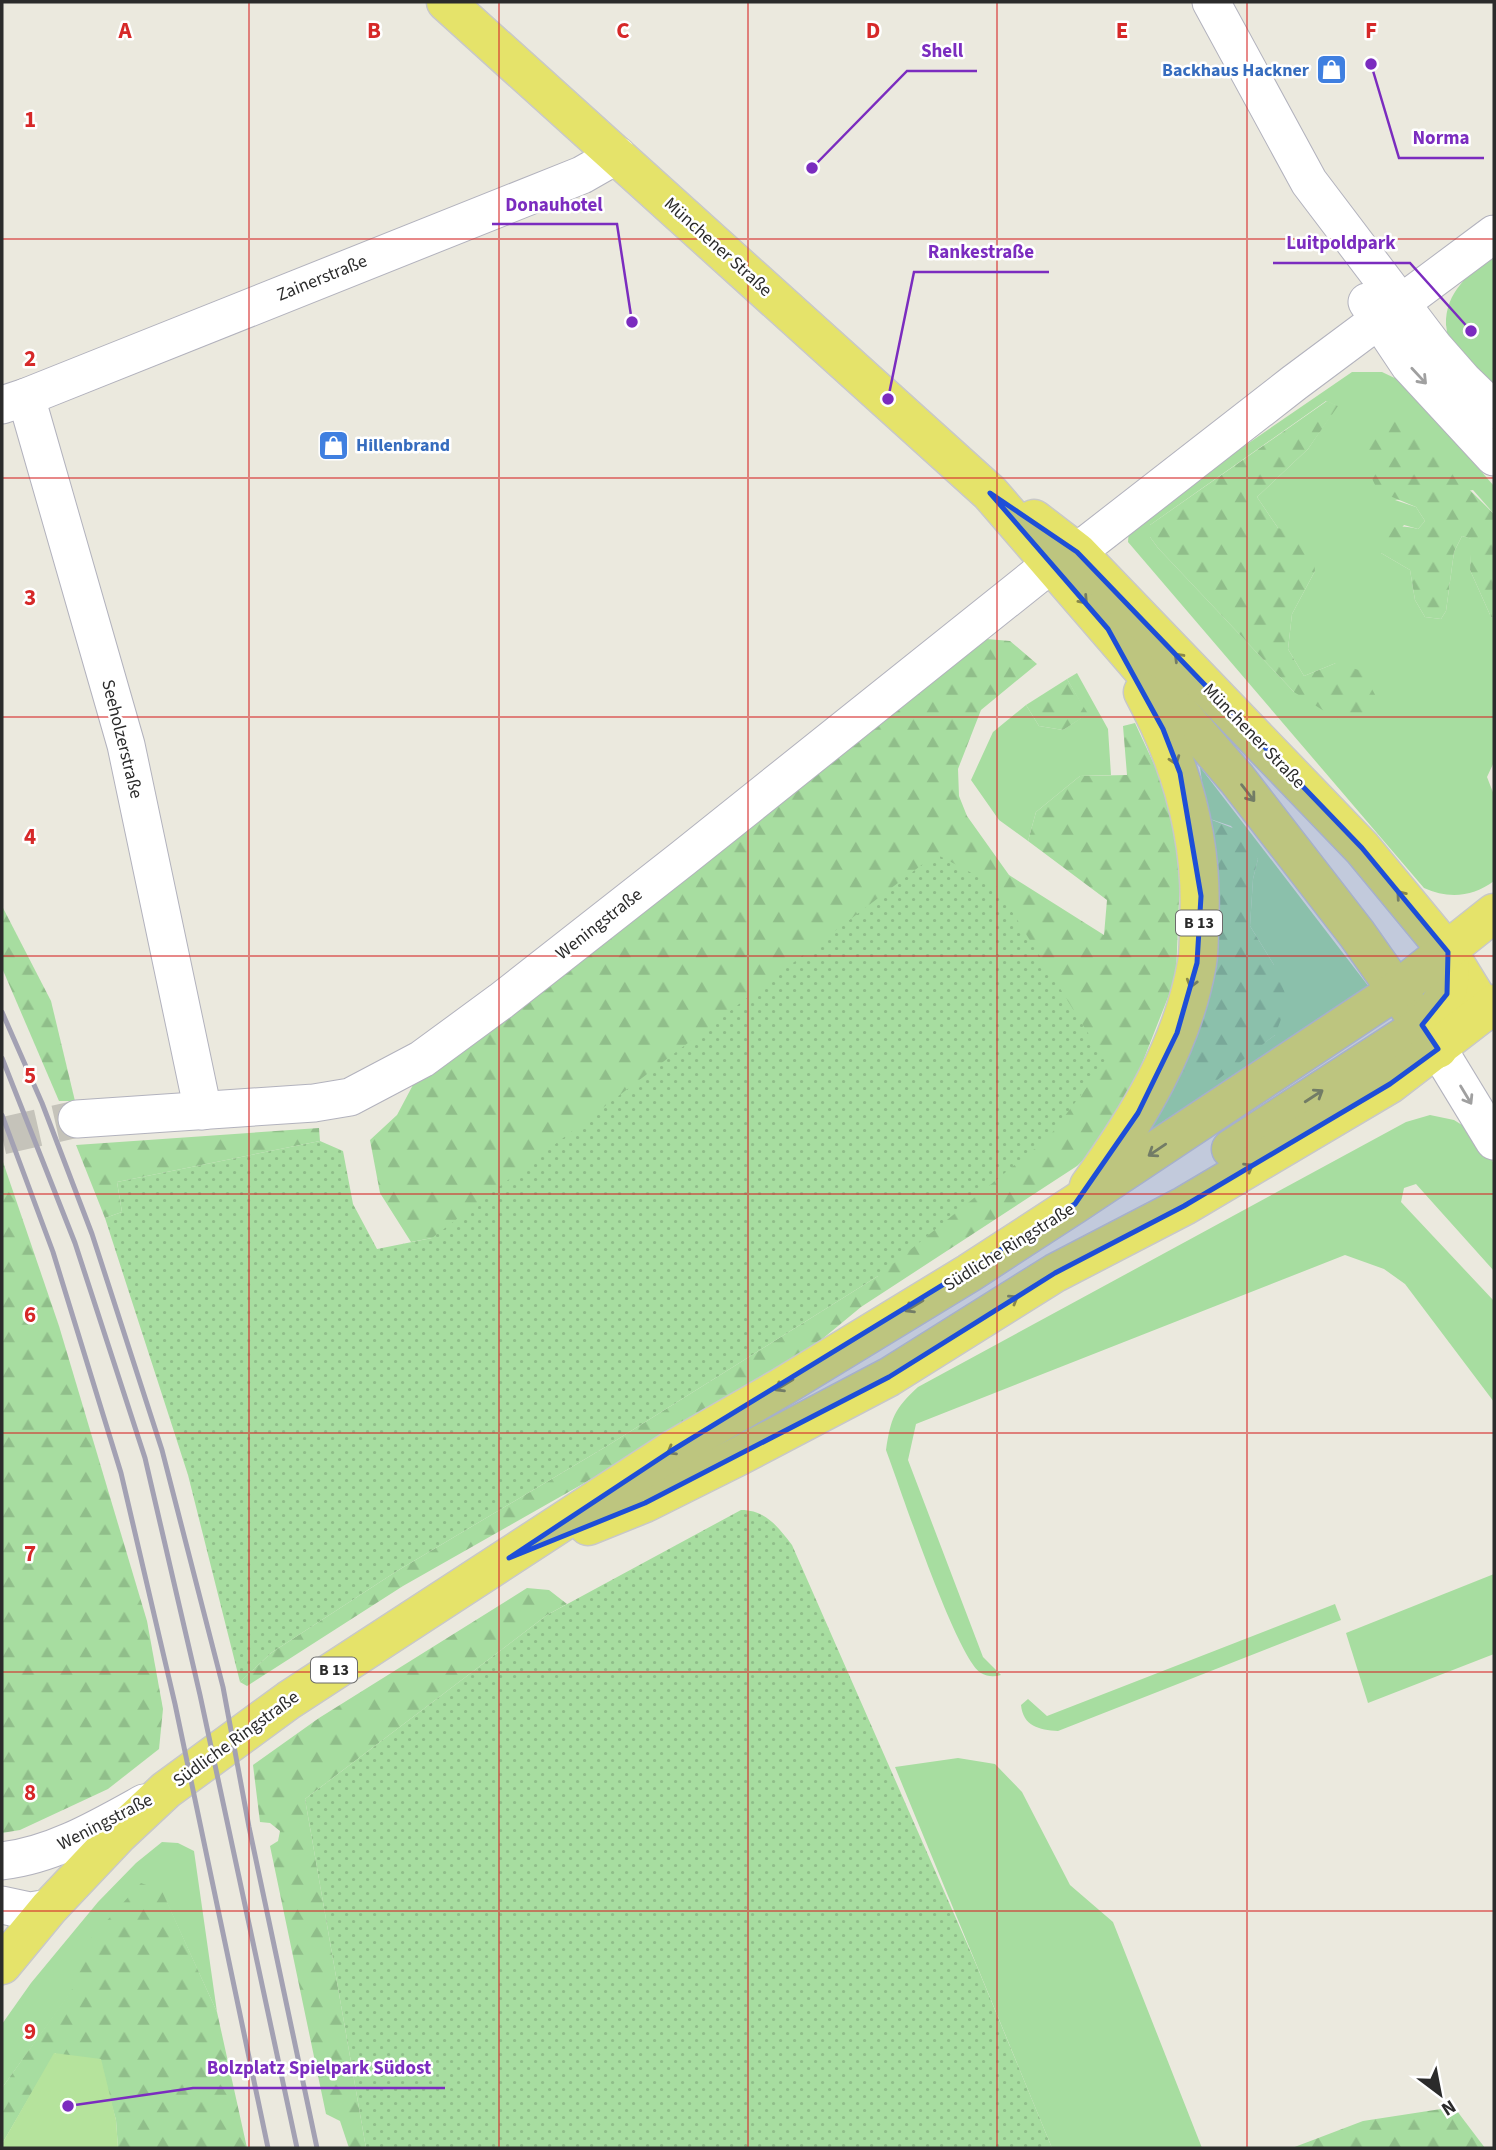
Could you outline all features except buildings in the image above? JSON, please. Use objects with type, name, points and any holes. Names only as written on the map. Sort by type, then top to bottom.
[{"type":"main road","name":"Münchener Straße","points":[[446,2],[1064,558],[1362,848],[1448,952],[1491,1014]]},
{"type":"main road","name":"Münchener Straße","points":[[1064,558],[1108,629],[1237,779],[1357,934],[1430,1037]]},
{"type":"main road","name":"B 13","points":[[1075,1204],[1139,1113],[1177,1033],[1197,962],[1201,896],[1192,824],[1180,774],[1163,729],[1108,629]]},
{"type":"main road","name":"Südliche Ringstraße","points":[[2,1965],[49,1908],[119,1834],[166,1790],[289,1700],[671,1451],[782,1387],[1075,1204],[1397,990],[1494,913]]},
{"type":"main road","points":[[1430,1037],[1437,1011],[1447,994],[1451,972],[1448,952]]},
{"type":"main road","name":"Südliche Ringstraße","points":[[509,1559],[645,1503],[889,1377],[1055,1273],[1184,1206],[1390,1084],[1430,1037],[1491,1014]]},
{"type":"street","points":[[1211,2],[1308,182],[1332,244],[1390,313],[1494,410]]},
{"type":"street","name":"Zainerstraße","points":[[14,401],[582,175],[617,155]]},
{"type":"street","name":"Weningstraße","points":[[77,1119],[314,1103],[350,1097],[422,1059],[501,1001],[1064,558],[1494,234]]},
{"type":"street","points":[[1390,313],[1409,365],[1494,457]]},
{"type":"street","name":"Seeholzerstraße","points":[[14,401],[126,745],[203,1111]]},
{"type":"street","points":[[1430,1037],[1494,1141]]},
{"type":"street","name":"Weningstraße","points":[[2,1861],[44,1852],[85,1835],[166,1790]]},
{"type":"street","points":[[2,1905],[30,1911],[49,1908]]},
{"type":"highlighted area","points":[[990,493],[1077,552],[1362,848],[1448,952],[1447,994],[1422,1025],[1438,1049],[1390,1084],[1184,1206],[1055,1273],[889,1377],[645,1503],[509,1558],[671,1451],[1075,1204],[1138,1113],[1177,1033],[1197,963],[1201,896],[1180,773],[1163,729],[1108,629]]},
{"type":"green space","points":[[1494,256],[1494,397],[1452,347],[1446,325],[1454,293],[1468,276]]},
{"type":"green space","points":[[1352,372],[1382,372],[1403,382],[1494,486],[1494,514],[1473,490],[1395,500],[1416,507],[1425,521],[1418,529],[1404,525],[1381,553],[1410,570],[1415,600],[1425,617],[1441,619],[1446,611],[1454,552],[1462,536],[1472,539],[1470,570],[1491,617],[1494,618],[1494,762],[1487,777],[1494,795],[1494,881],[1478,890],[1460,895],[1442,894],[1424,888],[1128,542],[1129,529],[1141,517]],"holes":[[[1326,401],[1337,406],[1308,449],[1257,497],[1278,528],[1315,571],[1292,614],[1288,649],[1304,676],[1336,663],[1294,692],[1158,548],[1150,537],[1150,525]]]},
{"type":"green space","points":[[1327,401],[1338,406],[1308,449],[1257,497],[1278,528],[1311,538],[1315,571],[1292,614],[1288,649],[1304,676],[1336,663],[1362,671],[1378,700],[1365,723],[1351,728],[1294,692],[1150,537],[1150,525]]},
{"type":"green space","points":[[1392,413],[1494,514],[1494,618],[1491,617],[1470,570],[1471,539],[1462,536],[1454,552],[1446,611],[1441,619],[1425,617],[1415,600],[1410,570],[1381,553],[1379,544],[1383,532],[1402,526],[1418,529],[1425,521],[1416,507],[1378,491],[1360,454],[1368,422]]},
{"type":"green space","points":[[975,638],[1010,641],[1037,664],[981,710],[958,769],[959,796],[967,816],[1009,875],[1104,935],[1107,900],[1028,841],[1036,812],[1080,776],[1127,775],[1123,726],[1135,723],[1160,777],[1181,848],[1176,977],[1134,1084],[1104,1140],[1077,1166],[861,1307],[815,1345],[669,1435],[403,1586],[247,1686],[240,1682],[271,1653],[397,1571],[607,1446],[878,1276],[432,1238],[411,1242],[380,1193],[370,1140],[397,1115],[422,1068]]},
{"type":"green space","points":[[1077,673],[1108,729],[1111,775],[1080,776],[1036,812],[1028,841],[999,820],[971,780],[993,732],[1026,705],[1039,726],[1063,730],[1087,714],[1067,679]]},
{"type":"green space","points":[[1067,679],[1088,714],[1063,730],[1039,726],[1026,705]]},
{"type":"green space","points":[[1200,767],[1369,987],[1154,1136],[1149,1131],[1180,1068],[1241,1060],[1275,1035],[1274,965],[1250,926],[1253,879],[1258,859],[1231,826],[1207,818]]},
{"type":"green space","points":[[1207,818],[1243,832],[1258,859],[1253,879],[1250,926],[1274,965],[1288,1001],[1275,1035],[1207,1088],[1180,1068],[1209,978],[1219,911]]},
{"type":"green space","points":[[936,854],[996,886],[1106,1062],[1048,1138],[878,1276],[607,1446],[397,1571],[271,1653],[240,1682],[188,1475],[105,1218],[122,1212],[117,1182],[320,1141],[343,1151],[353,1204],[377,1249],[432,1238]]},
{"type":"green space","points":[[2,906],[51,1001],[75,1101],[59,1101],[2,968]]},
{"type":"green space","points":[[1430,1115],[1454,1120],[1470,1130],[1482,1142],[1494,1164],[1494,1271],[1416,1184],[1404,1188],[1401,1202],[1494,1301],[1494,1402],[1405,1284],[1384,1269],[1345,1255],[916,1424],[908,1460],[983,1657],[1001,1675],[981,1673],[970,1660],[944,1605],[886,1450],[892,1422],[899,1408],[918,1387],[1406,1122]]},
{"type":"green space","points":[[319,1128],[320,1141],[117,1182],[122,1212],[105,1218],[76,1145]]},
{"type":"green space","points":[[2,1159],[59,1326],[147,1621],[163,1709],[159,1749],[108,1789],[20,1830],[2,1833]]},
{"type":"green space","points":[[741,1510],[764,1516],[792,1545],[976,1964],[1052,2148],[366,2148],[305,1799],[547,1615]]},
{"type":"green space","points":[[1494,1574],[1494,1654],[1368,1703],[1346,1633]]},
{"type":"green space","points":[[527,1588],[549,1590],[567,1604],[547,1615],[305,1799],[366,2148],[349,2148],[340,2121],[326,2114],[270,1846],[278,1841],[280,1831],[270,1823],[260,1822],[253,1765],[319,1718]]},
{"type":"green space","points":[[1335,1604],[1341,1620],[1058,1731],[1033,1726],[1022,1712],[1021,1705],[1028,1699],[1047,1716]]},
{"type":"green space","points":[[958,1758],[995,1764],[1022,1792],[1070,1885],[1113,1922],[1202,2148],[1052,2148],[895,1767]]},
{"type":"green space","points":[[162,1842],[178,1843],[194,1851],[217,2012],[162,1892],[79,1981],[2,2088],[2,2024],[31,1983],[98,1902],[136,1863]]},
{"type":"green space","points":[[141,1883],[162,1891],[217,2012],[247,2148],[118,2148],[116,2120],[108,2092],[55,2053],[2,2144],[2,2088],[78,1981],[74,1957]]},
{"type":"green space","points":[[54,2053],[101,2059],[116,2120],[118,2148],[2,2148]]},
{"type":"green space","points":[[1454,2107],[1485,2148],[1292,2148],[1363,2121]]},
{"type":"tunnel","points":[[2,1136],[77,1119]]},
{"type":"railway","points":[[2,1012],[42,1103],[92,1234],[162,1450],[223,1687],[249,1827],[317,2148]]},
{"type":"railway","points":[[2,1058],[75,1243],[145,1458],[200,1695],[297,2148]]},
{"type":"railway","points":[[2,1115],[53,1252],[121,1473],[175,1704],[268,2148]]},
{"type":"place","name":"Norma","points":[[1371,64]]},
{"type":"place","name":"Backhaus Hackner","points":[[1332,70]]},
{"type":"place","name":"Shell","points":[[812,168]]},
{"type":"place","name":"Donauhotel","points":[[632,322]]},
{"type":"place","name":"Luitpoldpark","points":[[1471,331]]},
{"type":"place","name":"Rankestraße","points":[[888,399]]},
{"type":"place","name":"Hillenbrand","points":[[333,445]]},
{"type":"place","name":"Bolzplatz Spielpark Südost","points":[[68,2106]]}]
